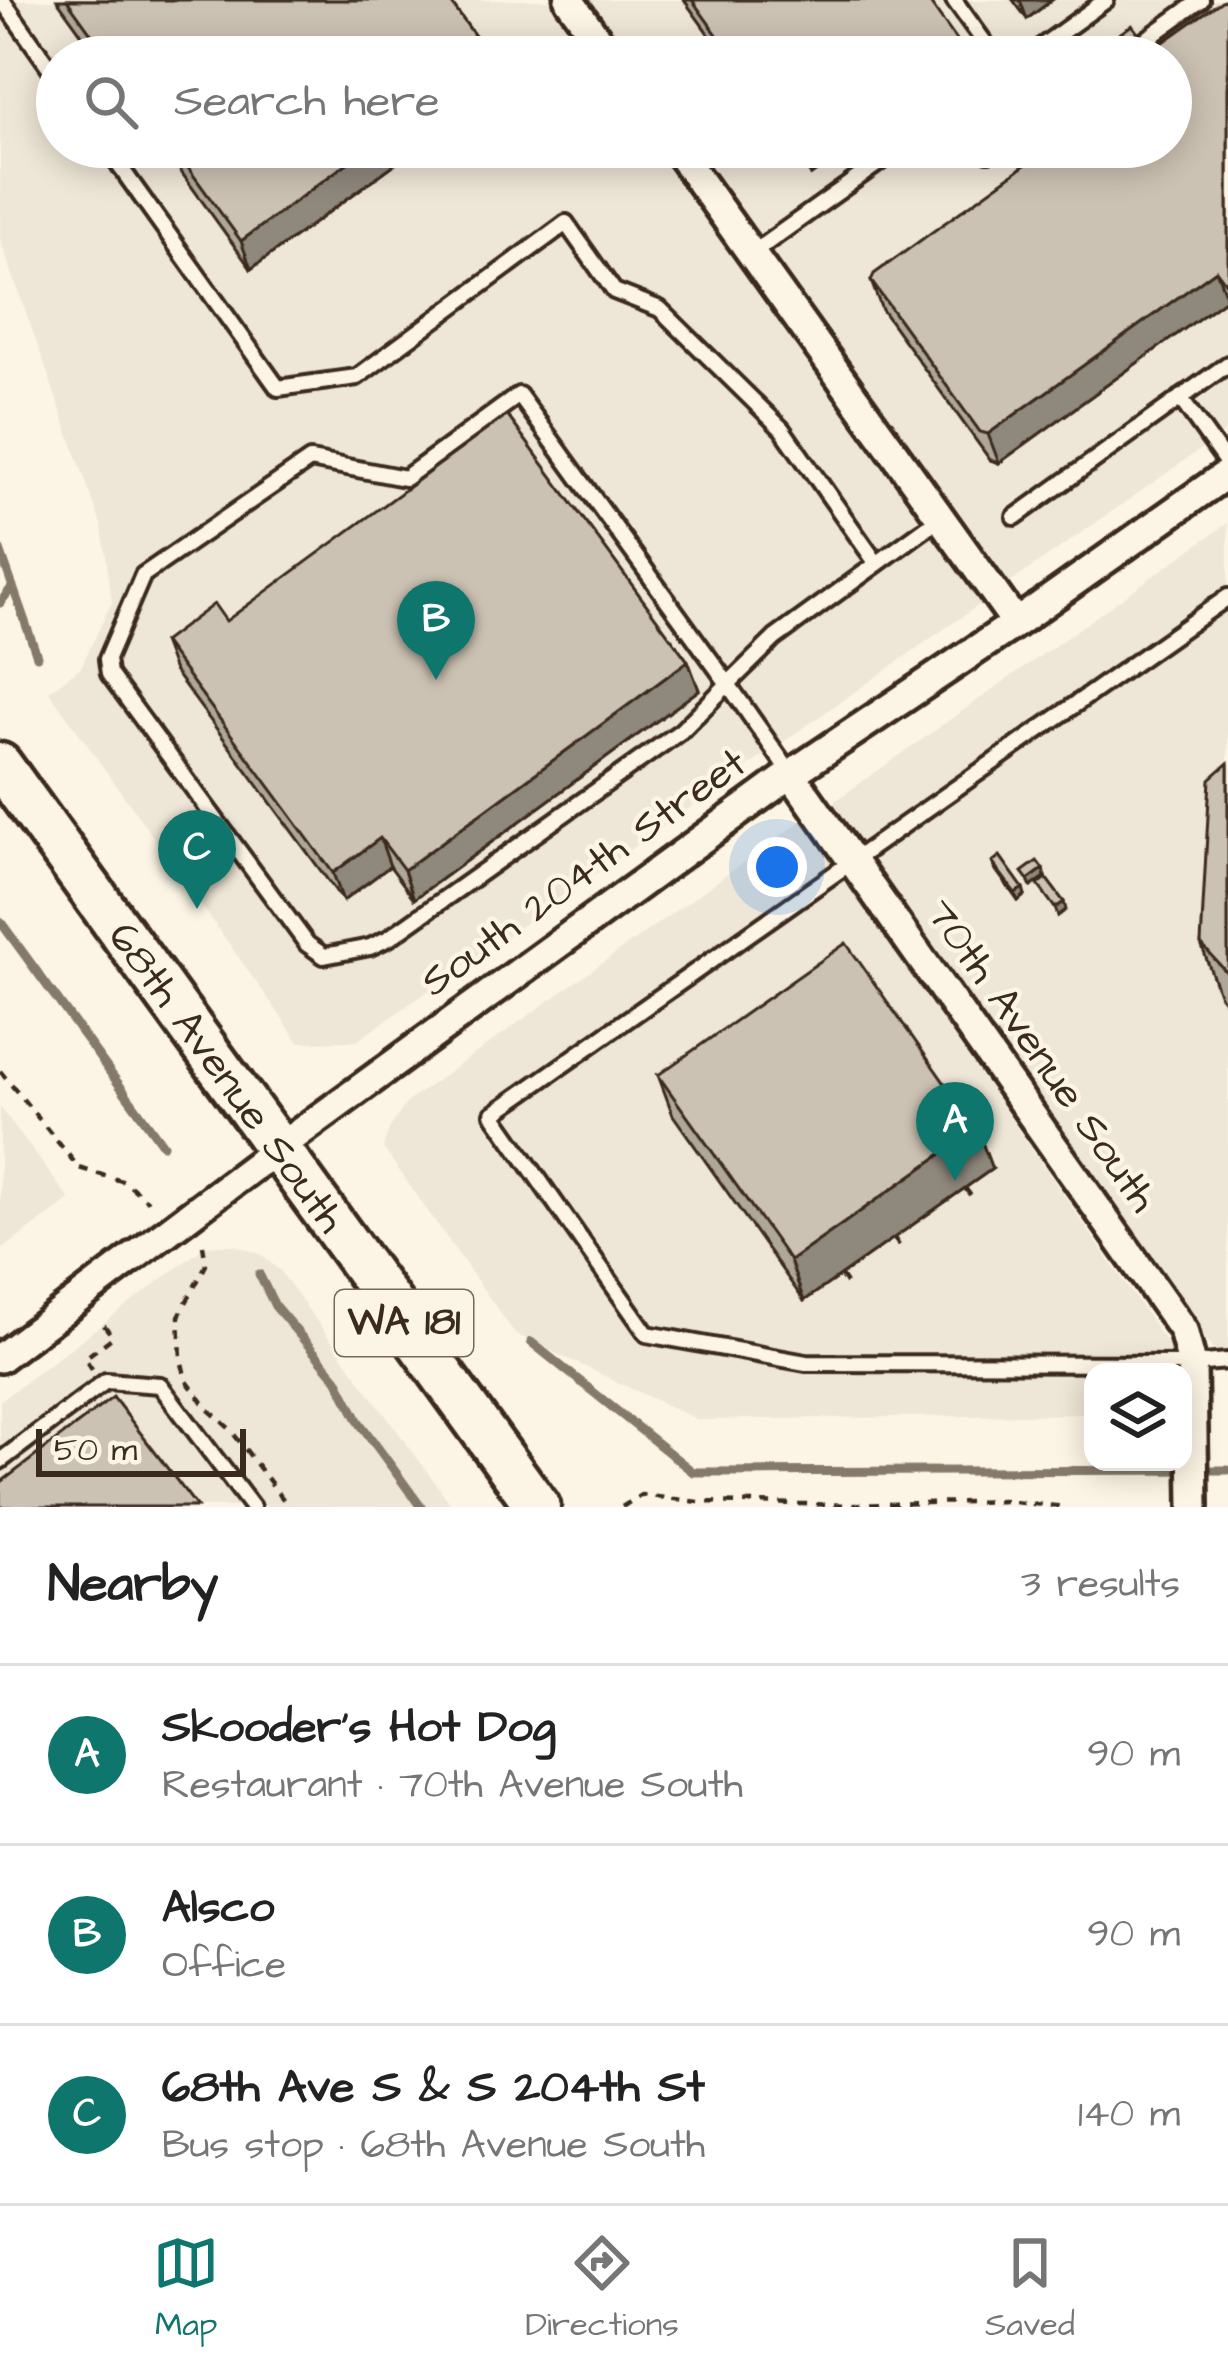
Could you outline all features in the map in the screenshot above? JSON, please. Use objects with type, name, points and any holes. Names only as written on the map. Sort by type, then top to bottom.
[{"type":"main road","name":"68th Avenue South","points":[[0,765],[538,1507]]},
{"type":"street","points":[[569,0],[595,36]]},
{"type":"street","points":[[689,168],[1016,623]]},
{"type":"street","name":"South 204th Street","points":[[0,1358],[277,1149],[791,774],[1016,623],[1228,469]]},
{"type":"street","name":"70th Avenue South","points":[[791,774],[1183,1330],[1192,1363]]},
{"type":"street","name":"70th Avenue South","points":[[1192,1364],[1194,1507]]},
{"type":"lane","points":[[2,0],[36,48]]},
{"type":"lane","points":[[954,0],[979,36]]},
{"type":"lane","points":[[1056,36],[1106,0]]},
{"type":"lane","points":[[1151,36],[1202,0]]},
{"type":"lane","points":[[121,168],[278,388],[357,376],[566,224],[614,291],[660,310],[782,429],[877,564]]},
{"type":"lane","points":[[751,254],[872,168]]},
{"type":"lane","points":[[1015,517],[1228,364]]},
{"type":"lane","points":[[728,684],[519,395],[405,478],[310,460],[143,575],[107,659],[109,674],[307,944],[324,956],[370,947],[389,938],[681,731],[775,638],[940,518]]},
{"type":"lane","points":[[1180,398],[1228,469]]},
{"type":"lane","points":[[1084,1364],[806,1363],[647,1334],[493,1114],[1228,598]]},
{"type":"lane","name":"70th Avenue South","points":[[728,684],[791,774]]},
{"type":"lane","points":[[1192,1364],[1228,1361]]},
{"type":"lane","points":[[0,1461],[106,1381],[160,1385],[252,1507]]},
{"type":"path","points":[[0,1070],[79,1168],[125,1182],[148,1201]]},
{"type":"path","points":[[965,1188],[974,1200]]},
{"type":"path","points":[[894,1238],[902,1250]]},
{"type":"path","points":[[202,1245],[206,1265],[179,1316],[186,1380],[289,1507]]},
{"type":"path","points":[[841,1276],[849,1288]]},
{"type":"path","points":[[100,1321],[113,1337],[85,1358],[103,1383]]},
{"type":"path","points":[[622,1507],[641,1496],[854,1505],[1002,1501],[1066,1507]]},
{"type":"shaded area","points":[[0,0],[1228,0],[1228,430],[357,1041],[299,1042],[49,691],[81,667],[112,602],[102,527],[0,239]]},
{"type":"shaded area","points":[[1228,523],[1228,1370],[828,806]]},
{"type":"shaded area","points":[[803,820],[1170,1348],[1171,1363],[1084,1363],[1084,1414],[698,1420],[515,1334],[383,1148],[407,1102]]},
{"type":"shaded area","points":[[0,1107],[70,1200],[0,1251]]},
{"type":"shaded area","points":[[234,1245],[260,1254],[280,1271],[453,1507],[0,1507],[0,1401],[206,1246]]},
{"type":"building","points":[[67,0],[449,0],[475,36],[93,36]]},
{"type":"building","points":[[692,0],[928,0],[953,36],[718,36]]},
{"type":"building","points":[[1223,0],[1228,3],[1228,286],[1216,270],[988,434],[980,432],[871,281],[874,274],[1021,168],[1192,168],[1192,36],[1172,36]]},
{"type":"building","points":[[1132,25],[1140,36],[1116,36]]},
{"type":"building","points":[[188,168],[340,168],[241,241]]},
{"type":"building","points":[[507,415],[688,661],[404,870],[380,838],[333,873],[163,642],[214,604],[226,621]]},
{"type":"building","points":[[1228,763],[1228,974],[1201,944],[1210,779]]},
{"type":"building","points":[[1000,856],[1023,888],[1015,893],[992,862]]},
{"type":"building","points":[[1037,861],[1043,869],[1028,880],[1022,872]]},
{"type":"building","points":[[1046,878],[1064,902],[1055,908],[1038,885]]},
{"type":"building","points":[[846,943],[977,1129],[790,1261],[658,1075]]},
{"type":"building","points":[[113,1397],[197,1507],[0,1507],[0,1483]]},
{"type":"waterway","points":[[0,550],[37,656]]},
{"type":"waterway","points":[[0,603],[13,586]]},
{"type":"waterway","points":[[0,921],[163,1145]]},
{"type":"waterway","points":[[259,1274],[275,1306],[337,1379],[359,1422],[421,1507]]},
{"type":"waterway","points":[[531,1342],[693,1472],[1228,1470]]},
{"type":"place","name":"Alsco","points":[[436,680]]},
{"type":"place","name":"68th Ave S & S 204th St","points":[[197,909]]},
{"type":"place","name":"Skooder's Hot Dog","points":[[955,1181]]}]
